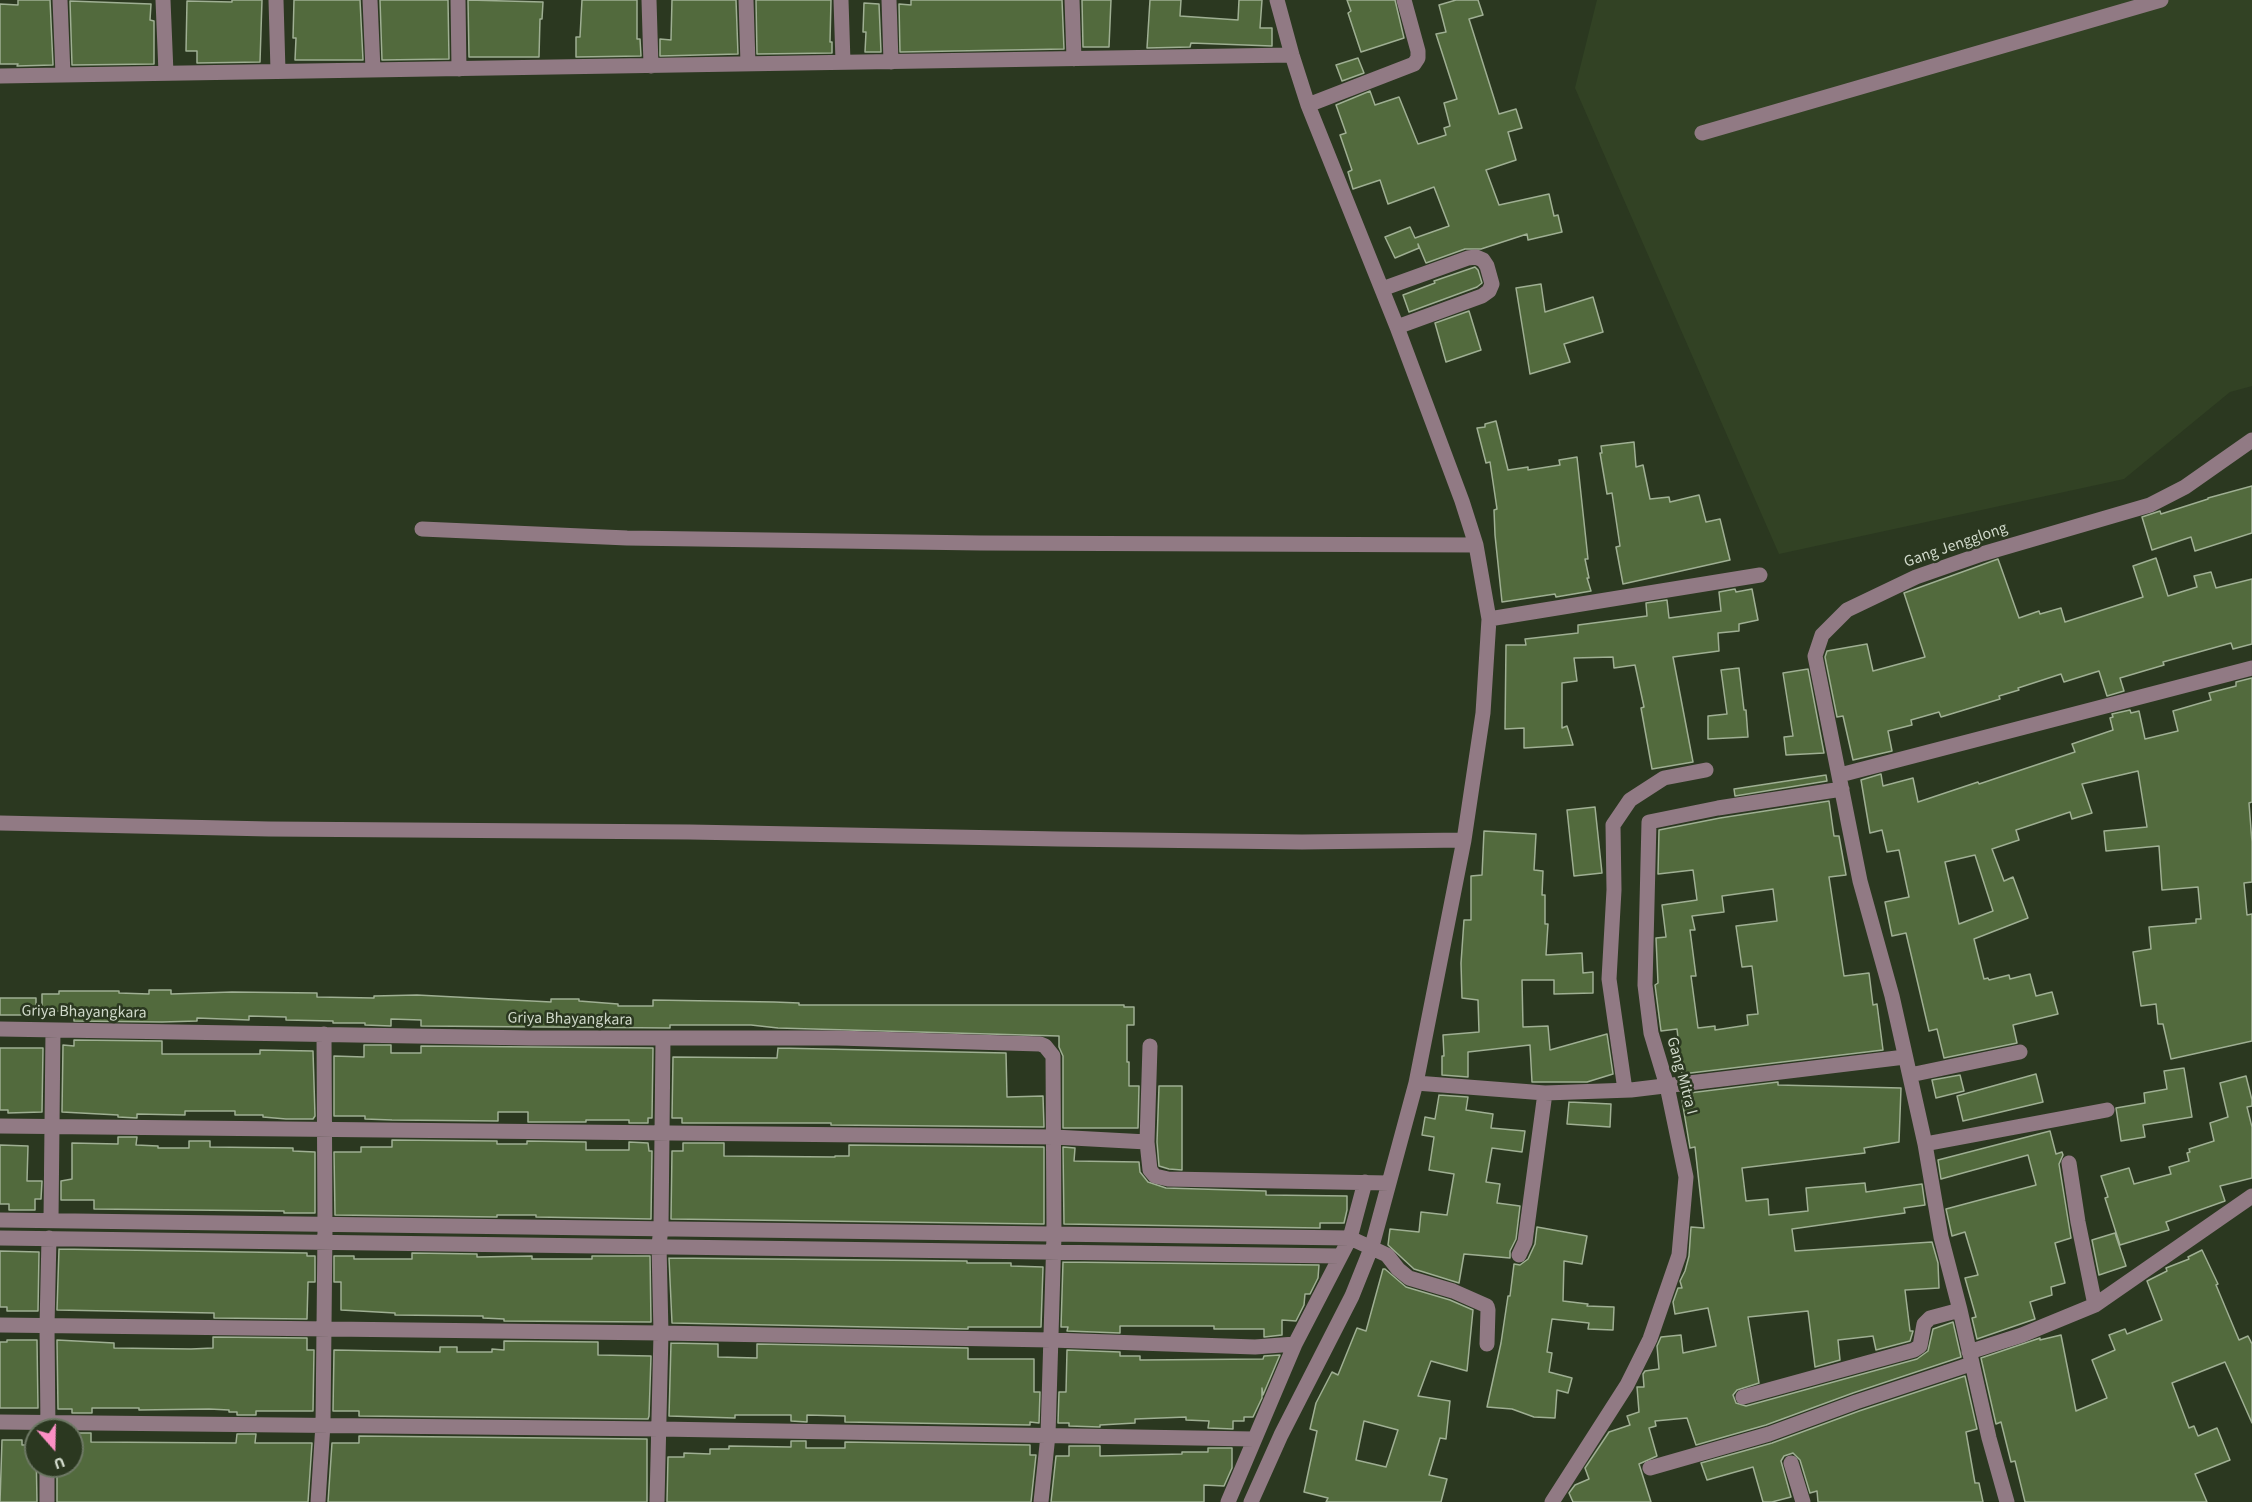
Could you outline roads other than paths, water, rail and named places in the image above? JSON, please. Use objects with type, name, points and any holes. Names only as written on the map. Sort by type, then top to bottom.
[{"type":"street","points":[[60,0],[63,75]]},
{"type":"street","points":[[163,0],[166,73]]},
{"type":"street","points":[[276,0],[278,71]]},
{"type":"street","points":[[370,0],[373,70]]},
{"type":"street","points":[[458,0],[459,69]]},
{"type":"street","points":[[649,0],[651,66]]},
{"type":"street","points":[[746,0],[748,64]]},
{"type":"street","points":[[840,0],[843,62]]},
{"type":"street","points":[[889,0],[891,62]]},
{"type":"street","points":[[1072,0],[1074,59]]},
{"type":"street","points":[[1251,1502],[1281,1435],[1352,1296],[1372,1246],[1416,1083],[1464,840],[1483,713],[1489,619],[1476,545],[1436,426],[1308,105],[1277,0]]},
{"type":"street","points":[[1308,105],[1414,64],[1418,58],[1418,51],[1404,0]]},
{"type":"street","points":[[1702,133],[2161,0]]},
{"type":"street","points":[[0,76],[1292,55]]},
{"type":"street","points":[[1382,289],[1468,258],[1476,257],[1483,260],[1487,266],[1492,284],[1489,291],[1482,296],[1397,327]]},
{"type":"street","name":"Gang Jengglong","points":[[2007,1502],[1941,1237],[1926,1143],[1892,996],[1860,881],[1815,656],[1822,635],[1847,610],[1916,577],[1982,554],[2150,505],[2185,487],[2252,440]]},
{"type":"street","points":[[422,529],[627,538],[981,543],[1476,545]]},
{"type":"street","points":[[1489,619],[1760,575]]},
{"type":"street","points":[[1841,782],[2252,668]]},
{"type":"street","points":[[1628,1090],[1609,979],[1614,890],[1612,825],[1630,800],[1664,778],[1706,770]]},
{"type":"street","name":"Gang Mitra I","points":[[1552,1502],[1627,1385],[1650,1339],[1679,1255],[1686,1177],[1651,1033],[1645,985],[1649,822],[1841,782]]},
{"type":"street","points":[[0,823],[270,829],[583,831],[1302,842],[1464,840]]},
{"type":"street","name":"Griya Bhayangkara","points":[[0,1029],[663,1039],[837,1038],[1040,1044],[1049,1048],[1053,1056],[1053,1245],[1048,1435],[1041,1502]]},
{"type":"street","points":[[51,1220],[53,1030]]},
{"type":"street","points":[[318,1502],[323,1424],[324,1034]]},
{"type":"street","points":[[657,1502],[663,1039]]},
{"type":"street","points":[[1150,1046],[1147,1142],[1150,1170],[1155,1176],[1162,1179],[1389,1183]]},
{"type":"street","points":[[1910,1075],[2020,1052]]},
{"type":"street","points":[[1416,1083],[1545,1093],[1628,1090],[1905,1057]]},
{"type":"street","points":[[1519,1255],[1525,1242],[1545,1093]]},
{"type":"street","points":[[1926,1143],[2108,1110]]},
{"type":"street","points":[[0,1126],[1054,1137],[1147,1142]]},
{"type":"street","points":[[2069,1162],[2095,1305]]},
{"type":"street","points":[[1228,1502],[1295,1344],[1350,1238],[1365,1182]]},
{"type":"street","points":[[1650,1468],[1769,1434],[1970,1358],[2095,1305],[2252,1196]]},
{"type":"street","points":[[0,1220],[51,1220],[249,1232],[660,1236],[1053,1245],[1340,1256]]},
{"type":"street","points":[[0,1238],[249,1232]]},
{"type":"street","points":[[48,1418],[47,1326],[50,1238]]},
{"type":"street","points":[[1053,1245],[1350,1238],[1372,1246],[1387,1255],[1409,1278],[1453,1291],[1487,1306],[1487,1344]]},
{"type":"street","points":[[1743,1397],[1914,1350],[1920,1346],[1924,1324],[1930,1318],[1960,1310]]},
{"type":"street","points":[[0,1325],[661,1332],[1051,1340],[1255,1347],[1295,1344]]},
{"type":"street","points":[[0,1422],[24,1424]]},
{"type":"street","points":[[84,1426],[323,1424],[1254,1439]]},
{"type":"street","points":[[1791,1463],[1803,1502]]},
{"type":"street","points":[[47,1478],[47,1502]]}]
